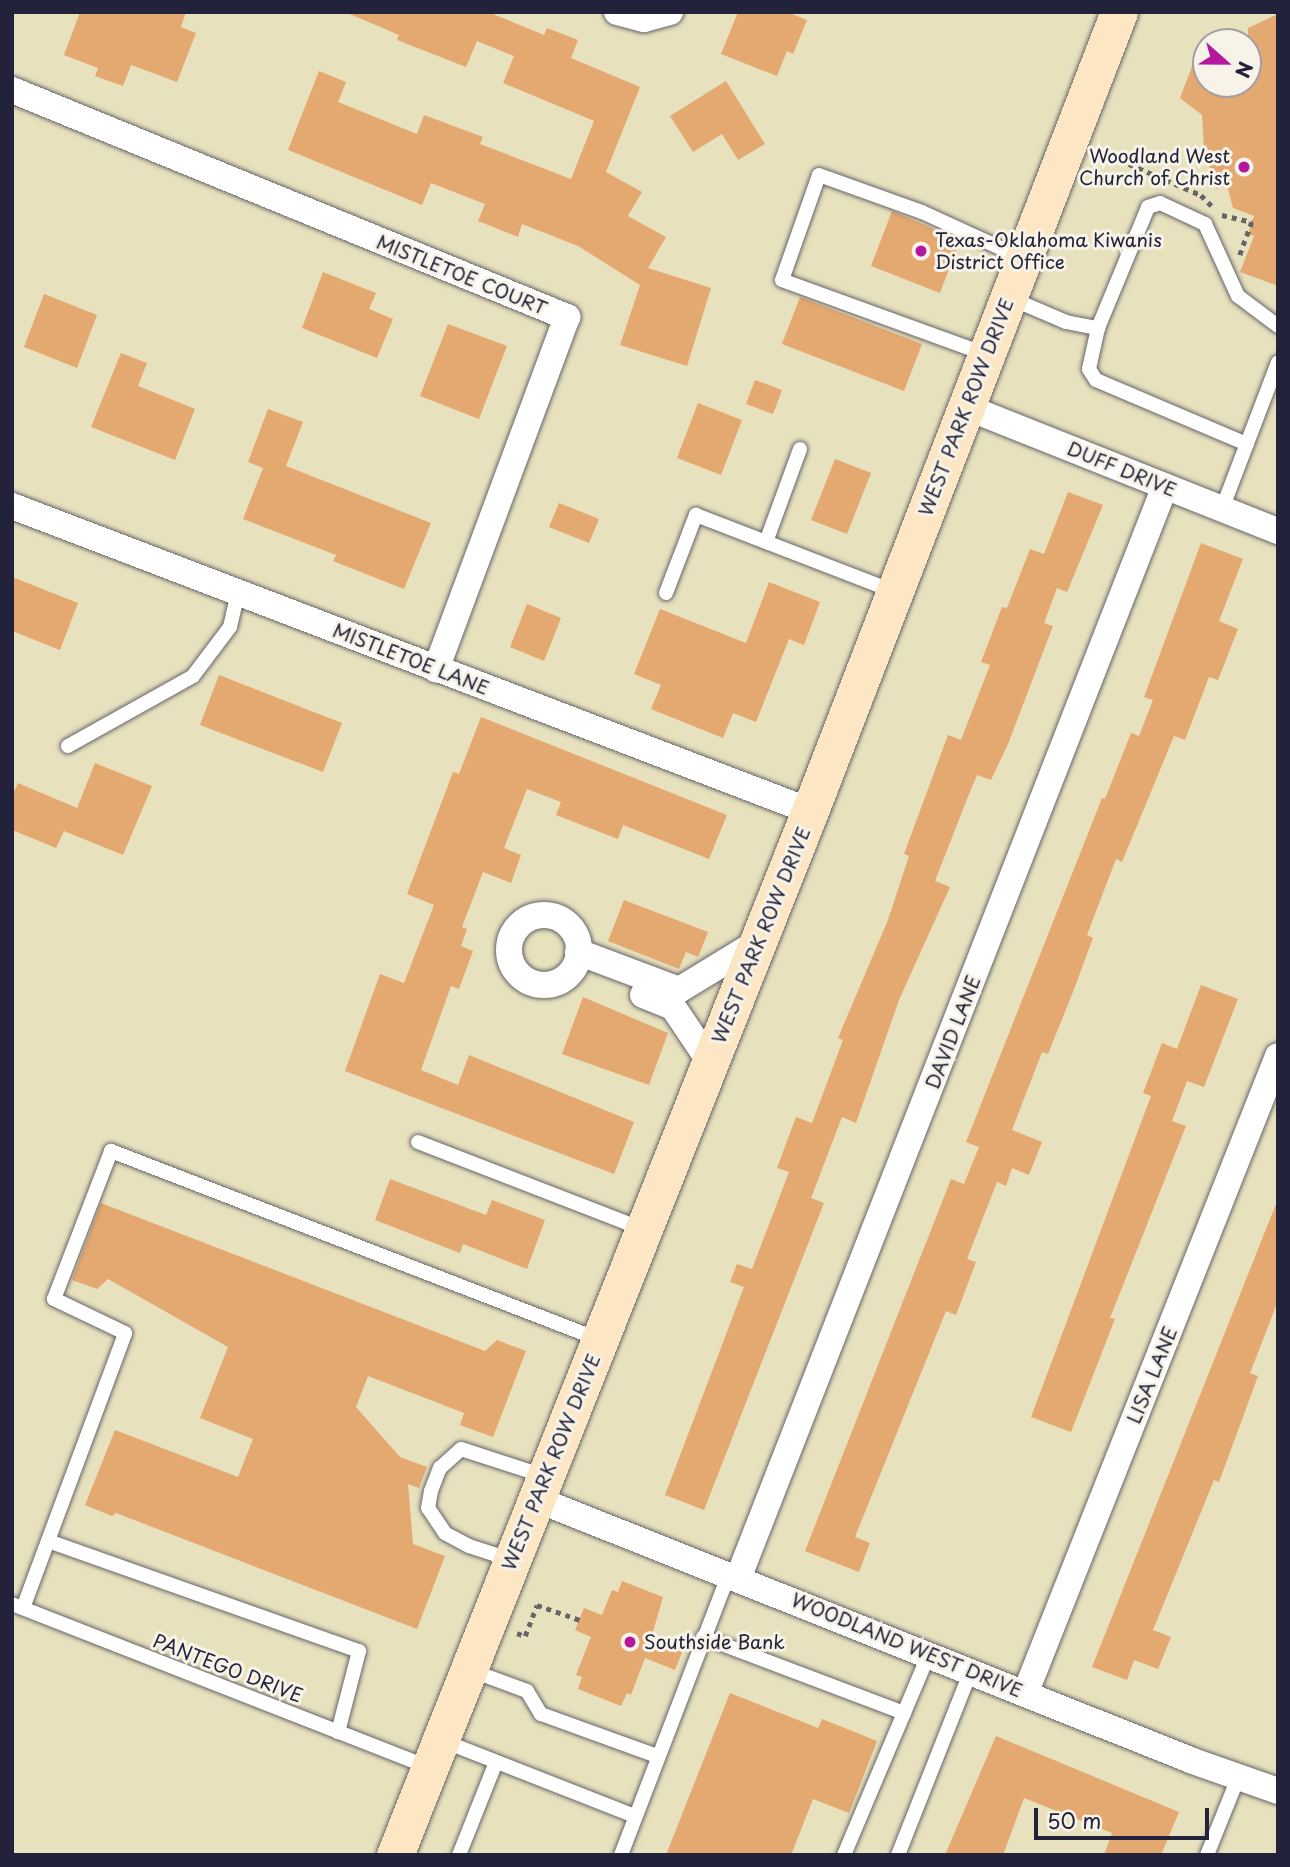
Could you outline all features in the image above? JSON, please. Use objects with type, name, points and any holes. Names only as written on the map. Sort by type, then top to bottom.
[{"type":"main road","name":"WEST PARK ROW DRIVE","points":[[395,1855],[810,811],[1119,12]]},
{"type":"street","points":[[617,12],[645,19],[670,12]]},
{"type":"street","name":"MISTLETOE COURT","points":[[12,90],[567,317],[436,669]]},
{"type":"street","name":"DUFF DRIVE","points":[[966,407],[1278,531]]},
{"type":"street","name":"DAVID LANE","points":[[734,1574],[1165,486]]},
{"type":"street","name":"MISTLETOE LANE","points":[[12,506],[810,811]]},
{"type":"street","points":[[676,998],[758,943]]},
{"type":"street","points":[[575,961],[676,998],[710,1062]]},
{"type":"street","name":"LISA LANE","points":[[1025,1694],[1278,1056]]},
{"type":"street","name":"WOODLAND WEST DRIVE","points":[[541,1488],[928,1656],[1238,1779],[1278,1791]]},
{"type":"lane","points":[[986,354],[782,280],[819,175],[922,212],[1023,259]]},
{"type":"lane","points":[[1247,444],[1096,380],[1089,369],[1098,328],[1148,207],[1160,203],[1205,224],[1238,296],[1278,326]]},
{"type":"lane","points":[[1009,298],[1066,322],[1098,328]]},
{"type":"lane","points":[[1222,509],[1278,362]]},
{"type":"lane","points":[[766,542],[800,449]]},
{"type":"lane","points":[[666,593],[696,514],[894,592]]},
{"type":"lane","points":[[68,746],[194,676],[230,627],[238,592]]},
{"type":"lane","points":[[418,1143],[644,1230]]},
{"type":"lane","points":[[18,1606],[48,1541],[125,1333],[54,1299],[111,1151],[600,1340]]},
{"type":"lane","points":[[512,1560],[468,1546],[445,1533],[428,1508],[440,1468],[461,1449],[541,1488]]},
{"type":"lane","points":[[48,1541],[359,1651],[338,1732]]},
{"type":"lane","points":[[621,1855],[703,1637],[734,1574]]},
{"type":"lane","name":"PANTEGO DRIVE","points":[[18,1606],[338,1732],[435,1754],[496,1762],[635,1816]]},
{"type":"lane","points":[[703,1637],[904,1713]]},
{"type":"lane","points":[[844,1855],[928,1656]]},
{"type":"lane","points":[[469,1669],[527,1691],[541,1714],[657,1756]]},
{"type":"lane","points":[[898,1855],[970,1673]]},
{"type":"lane","points":[[459,1855],[496,1762]]},
{"type":"lane","points":[[1208,1855],[1238,1779]]},
{"type":"path","points":[[517,1633],[524,1636],[537,1605],[580,1620]]},
{"type":"building","points":[[80,12],[186,12],[181,27],[196,33],[177,82],[131,65],[123,86],[95,76],[98,68],[64,55]]},
{"type":"building","points":[[345,12],[488,12],[544,35],[547,28],[578,40],[571,58],[640,87],[606,172],[642,192],[628,216],[666,237],[648,268],[711,288],[687,366],[620,345],[640,285],[578,246],[522,224],[518,237],[478,221],[485,204],[431,183],[422,205],[288,150],[319,71],[346,82],[338,102],[417,134],[424,115],[483,137],[480,144],[571,179],[594,121],[503,83],[514,56],[477,41],[466,67],[397,40],[399,35]]},
{"type":"building","points":[[738,12],[787,12],[807,20],[793,54],[787,51],[777,76],[721,54]]},
{"type":"building","name":"Woodland West Church of Christ","points":[[1278,14],[1278,286],[1240,272],[1254,236],[1248,234],[1254,216],[1233,208],[1227,186],[1216,189],[1204,148],[1202,115],[1180,98],[1192,66],[1192,98],[1262,98],[1262,28],[1248,28]]},
{"type":"building","points":[[726,81],[765,144],[738,160],[722,134],[693,152],[670,116]]},
{"type":"building","points":[[892,211],[960,240],[940,293],[871,266]]},
{"type":"building","points":[[323,272],[376,293],[369,309],[393,319],[377,358],[302,328]]},
{"type":"building","points":[[44,294],[97,315],[77,368],[24,347]]},
{"type":"building","points":[[800,297],[922,344],[904,391],[782,344]]},
{"type":"building","points":[[448,324],[507,346],[479,419],[420,396]]},
{"type":"building","points":[[121,353],[147,363],[138,386],[195,409],[175,460],[91,427]]},
{"type":"building","points":[[755,380],[782,390],[773,414],[746,404]]},
{"type":"building","points":[[698,403],[742,420],[721,475],[677,458]]},
{"type":"building","points":[[268,409],[303,422],[286,466],[431,523],[404,589],[333,561],[336,555],[243,519],[263,468],[248,462]]},
{"type":"building","points":[[835,459],[871,473],[847,534],[811,520]]},
{"type":"building","points":[[1068,492],[1103,505],[1067,592],[1057,588],[1044,623],[1053,626],[1008,744],[991,780],[977,775],[967,799],[935,881],[950,887],[899,1000],[856,1123],[842,1117],[811,1198],[824,1203],[704,1510],[665,1495],[744,1287],[730,1282],[737,1264],[752,1269],[789,1172],[777,1168],[796,1117],[812,1123],[843,1040],[838,1038],[888,920],[909,856],[904,854],[948,735],[961,740],[990,665],[981,662],[1002,607],[1007,608],[1030,549],[1044,554]]},
{"type":"building","points":[[559,503],[599,519],[589,543],[549,527]]},
{"type":"building","points":[[1201,543],[1243,559],[1219,621],[1238,629],[1218,680],[1209,677],[1185,740],[1174,736],[1122,862],[1116,859],[1087,935],[1093,938],[1073,992],[1048,1054],[1042,1052],[1012,1130],[1042,1142],[1029,1175],[1012,1168],[1006,1186],[997,1182],[967,1259],[976,1262],[956,1315],[946,1311],[855,1537],[870,1543],[859,1572],[805,1551],[951,1179],[964,1184],[979,1147],[966,1142],[1102,798],[1105,799],[1131,733],[1139,736],[1153,700],[1144,697]]},
{"type":"building","points":[[12,577],[78,603],[60,650],[12,631]]},
{"type":"building","points":[[769,582],[820,602],[804,645],[789,639],[756,722],[733,713],[723,738],[651,709],[661,685],[634,674],[660,609],[746,643]]},
{"type":"building","points":[[527,604],[561,618],[544,661],[510,647]]},
{"type":"building","points":[[219,675],[342,723],[323,772],[200,725]]},
{"type":"building","points":[[481,717],[727,815],[709,859],[623,825],[618,839],[556,815],[561,802],[527,789],[504,848],[521,855],[511,883],[483,872],[462,927],[467,929],[461,946],[473,951],[459,989],[451,986],[421,1070],[458,1085],[469,1055],[634,1122],[614,1174],[345,1071],[380,974],[404,983],[434,905],[407,894],[453,772],[459,774]]},
{"type":"building","points":[[95,763],[152,786],[123,855],[64,831],[56,848],[12,830],[12,796],[18,783],[77,808]]},
{"type":"building","points":[[624,900],[708,932],[698,957],[686,952],[679,969],[608,941]]},
{"type":"building","points":[[1201,985],[1238,999],[1204,1087],[1187,1081],[1172,1121],[1186,1126],[1110,1318],[1115,1319],[1071,1432],[1031,1417],[1151,1096],[1143,1093],[1162,1043],[1177,1049]]},
{"type":"building","points":[[583,997],[668,1033],[649,1085],[562,1054]]},
{"type":"building","points":[[390,1179],[486,1215],[492,1200],[545,1220],[527,1269],[463,1244],[460,1253],[375,1220]]},
{"type":"building","points":[[1278,1199],[1278,1301],[1250,1373],[1258,1376],[1219,1482],[1214,1480],[1153,1630],[1171,1637],[1158,1669],[1134,1660],[1127,1680],[1092,1667]]},
{"type":"building","points":[[101,1203],[485,1351],[497,1340],[526,1351],[493,1437],[460,1425],[464,1413],[368,1376],[356,1407],[400,1457],[427,1467],[419,1488],[408,1484],[413,1544],[445,1556],[417,1629],[116,1513],[112,1516],[85,1505],[115,1430],[238,1477],[253,1439],[200,1418],[228,1347],[108,1279],[97,1289],[72,1280]]},
{"type":"building","name":"Southside Bank","points":[[622,1581],[663,1597],[652,1635],[684,1647],[675,1670],[645,1658],[631,1695],[627,1693],[621,1706],[578,1689],[582,1677],[576,1675],[591,1637],[575,1630],[584,1608],[602,1615],[612,1590],[618,1592]]},
{"type":"building","points":[[730,1693],[818,1728],[822,1719],[877,1741],[849,1813],[813,1799],[791,1855],[666,1855]]},
{"type":"building","points":[[996,1736],[1179,1812],[1161,1855],[1104,1855],[1112,1833],[1024,1798],[1003,1855],[945,1855]]},
{"type":"place","name":"Woodland West Church of Christ","points":[[1244,167]]},
{"type":"place","name":"Texas-Oklahoma Kiwanis District Office","points":[[921,251]]},
{"type":"place","name":"Southside Bank","points":[[630,1642]]}]
